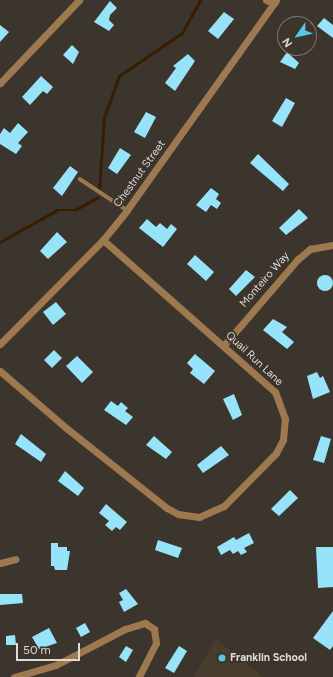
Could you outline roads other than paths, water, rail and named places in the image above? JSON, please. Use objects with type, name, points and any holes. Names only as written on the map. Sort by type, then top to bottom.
[{"type":"street","points":[[0,82],[79,0]]},
{"type":"street","points":[[266,0],[275,2]]},
{"type":"street","name":"Chestnut Street","points":[[0,344],[103,240],[127,210],[275,2]]},
{"type":"street","name":"Quail Run Lane","points":[[0,371],[167,508],[178,514],[199,517],[224,506],[261,471],[276,453],[285,428],[284,409],[275,392],[224,345],[103,240]]},
{"type":"street","name":"Monteiro Way","points":[[224,345],[298,259],[310,249],[333,245]]},
{"type":"street","points":[[0,563],[16,559]]},
{"type":"street","points":[[14,677],[66,661],[135,624],[150,626],[155,632],[156,643],[139,677]]},
{"type":"lane","points":[[80,179],[127,210]]},
{"type":"waterway","points":[[99,190],[104,118],[119,76],[182,33],[200,0]]},
{"type":"waterway","points":[[0,242],[57,210],[75,210],[98,197]]},
{"type":"place","name":"Franklin School","points":[[222,658]]}]
